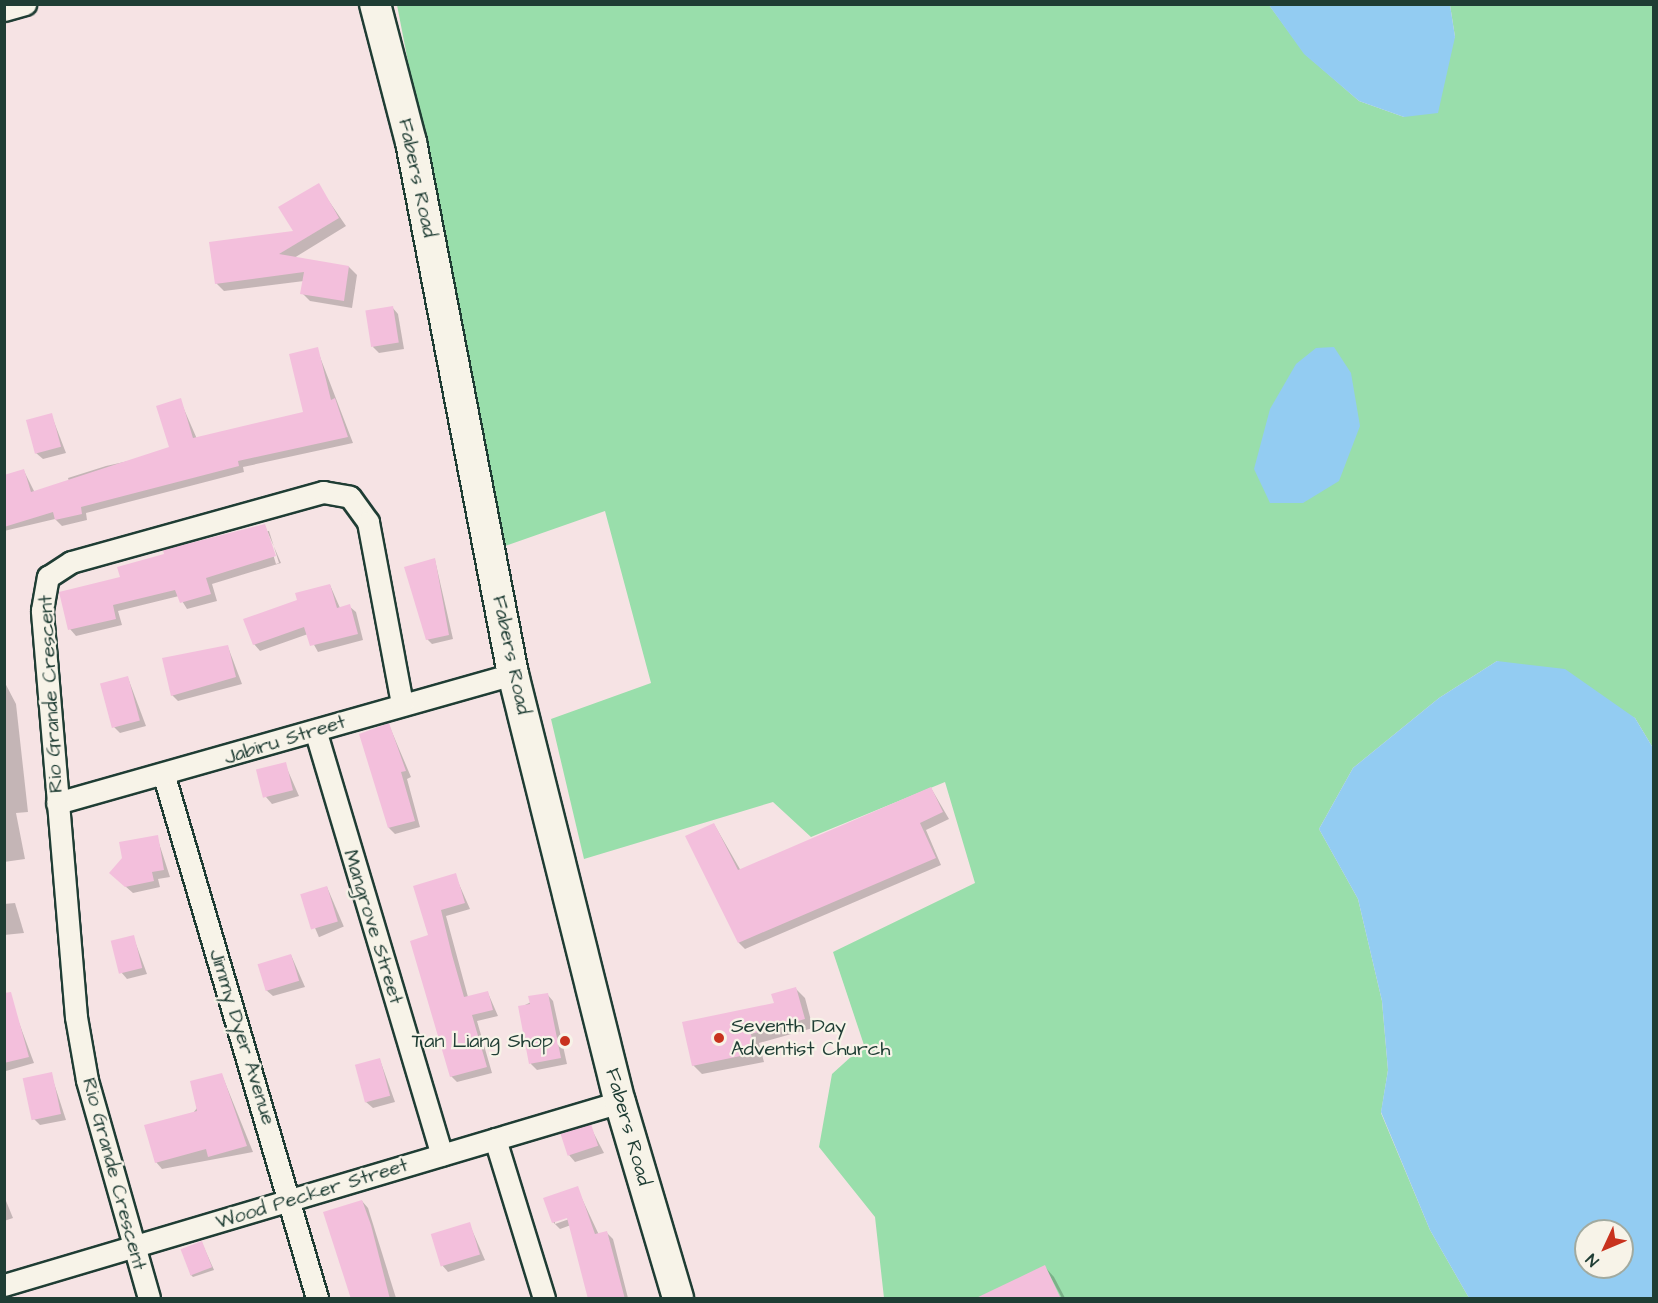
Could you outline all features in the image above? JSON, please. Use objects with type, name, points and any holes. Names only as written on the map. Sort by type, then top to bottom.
[{"type":"main road","name":"Fabers Road","points":[[375,4],[411,142],[513,674],[620,1102],[678,1299]]},
{"type":"street","points":[[4,10],[25,4]]},
{"type":"street","name":"Rio Grande Crescent","points":[[148,1299],[87,1080],[76,1017],[57,803],[43,590],[48,577],[71,562],[323,492],[350,497],[368,522],[402,704]]},
{"type":"street","name":"Jabiru Street","points":[[57,803],[164,776],[316,733],[402,704],[513,674]]},
{"type":"street","name":"Mangrove Street","points":[[316,733],[442,1155]]},
{"type":"street","name":"Jimmy Dyer Avenue","points":[[164,776],[291,1200],[317,1299]]},
{"type":"street","name":"Wood Pecker Street","points":[[4,1285],[620,1102]]},
{"type":"street","points":[[495,1139],[544,1299]]},
{"type":"green space","points":[[397,5],[1269,5],[1305,54],[1359,101],[1404,117],[1455,37],[1450,5],[1653,5],[1653,748],[1635,718],[1497,661],[1439,698],[1353,768],[1319,829],[1358,899],[1382,1001],[1388,1070],[1381,1113],[1430,1230],[1469,1298],[884,1298],[875,1217],[819,1147],[832,1074],[864,1045],[833,952],[975,883],[945,782],[811,837],[773,802],[584,859],[551,719],[651,683],[605,511],[502,547]]},
{"type":"water","points":[[1269,5],[1450,5],[1455,37],[1438,113],[1404,117],[1359,101],[1304,54]]},
{"type":"water","points":[[1334,347],[1351,373],[1360,426],[1339,481],[1303,503],[1270,503],[1254,469],[1270,409],[1296,364],[1316,348]]},
{"type":"water","points":[[1497,661],[1565,669],[1635,718],[1653,748],[1653,1298],[1469,1298],[1430,1230],[1381,1112],[1388,1070],[1382,1001],[1358,899],[1319,829],[1353,768],[1439,698]]},
{"type":"building","points":[[319,183],[339,218],[279,254],[349,266],[344,301],[300,294],[304,272],[215,284],[209,242],[293,231],[278,207]]},
{"type":"building","points":[[393,306],[399,343],[371,347],[365,310]]},
{"type":"building","points":[[318,347],[331,400],[335,398],[348,437],[238,461],[239,466],[81,507],[82,514],[55,520],[53,512],[4,527],[4,475],[24,469],[31,492],[169,447],[156,406],[181,398],[193,438],[303,412],[289,354]]},
{"type":"building","points":[[52,413],[61,447],[35,454],[26,420]]},
{"type":"building","points":[[265,524],[276,556],[206,578],[211,594],[180,603],[175,590],[113,605],[116,619],[68,630],[59,592],[120,577],[117,567],[164,554],[163,550]]},
{"type":"building","points":[[435,558],[449,635],[426,640],[404,567]]},
{"type":"building","points":[[330,584],[337,608],[350,604],[358,634],[310,646],[304,627],[253,645],[243,619],[297,600],[295,593]]},
{"type":"building","points":[[228,645],[236,677],[171,696],[162,658]]},
{"type":"building","points":[[128,676],[140,720],[112,728],[100,684]]},
{"type":"building","points":[[389,723],[406,771],[401,772],[415,821],[388,828],[359,734]]},
{"type":"building","points":[[286,762],[293,790],[263,798],[256,769]]},
{"type":"building","points":[[931,787],[943,812],[920,823],[936,858],[738,943],[685,836],[714,823],[738,870]]},
{"type":"building","points":[[158,835],[164,870],[152,872],[154,881],[125,887],[109,873],[122,858],[119,842]]},
{"type":"building","points":[[456,873],[465,903],[441,910],[452,955],[464,997],[488,991],[493,1010],[472,1015],[487,1067],[450,1077],[410,941],[428,935],[413,886]]},
{"type":"building","points":[[327,886],[338,921],[311,930],[300,894]]},
{"type":"building","points":[[134,935],[142,968],[119,974],[111,941]]},
{"type":"building","points":[[291,954],[299,981],[266,991],[258,964]]},
{"type":"building","name":"Seventh Day Adventist Church","points":[[796,987],[805,1019],[751,1034],[755,1053],[692,1066],[682,1022],[774,1003],[771,994]]},
{"type":"building","points":[[11,992],[29,1057],[4,1063],[4,993]]},
{"type":"building","points":[[548,993],[561,1058],[529,1064],[518,1006],[530,1004],[528,996]]},
{"type":"building","points":[[380,1058],[390,1096],[365,1102],[355,1065]]},
{"type":"building","points":[[52,1072],[61,1114],[32,1120],[23,1078]]},
{"type":"building","points":[[222,1073],[247,1146],[208,1157],[206,1149],[155,1163],[144,1125],[197,1111],[190,1081]]},
{"type":"building","points":[[591,1124],[598,1146],[568,1156],[561,1134]]},
{"type":"building","points":[[578,1186],[595,1234],[607,1231],[625,1299],[588,1299],[567,1218],[552,1223],[543,1198]]},
{"type":"building","points":[[362,1200],[371,1225],[390,1299],[351,1299],[323,1212]]},
{"type":"building","points":[[470,1222],[480,1255],[441,1267],[431,1234]]},
{"type":"building","points":[[202,1241],[212,1267],[191,1275],[181,1249]]},
{"type":"building","points":[[1045,1265],[1061,1299],[974,1299]]},
{"type":"place","name":"Seventh Day Adventist Church","points":[[719,1038]]},
{"type":"place","name":"Tan Liang Shop","points":[[565,1041]]}]
